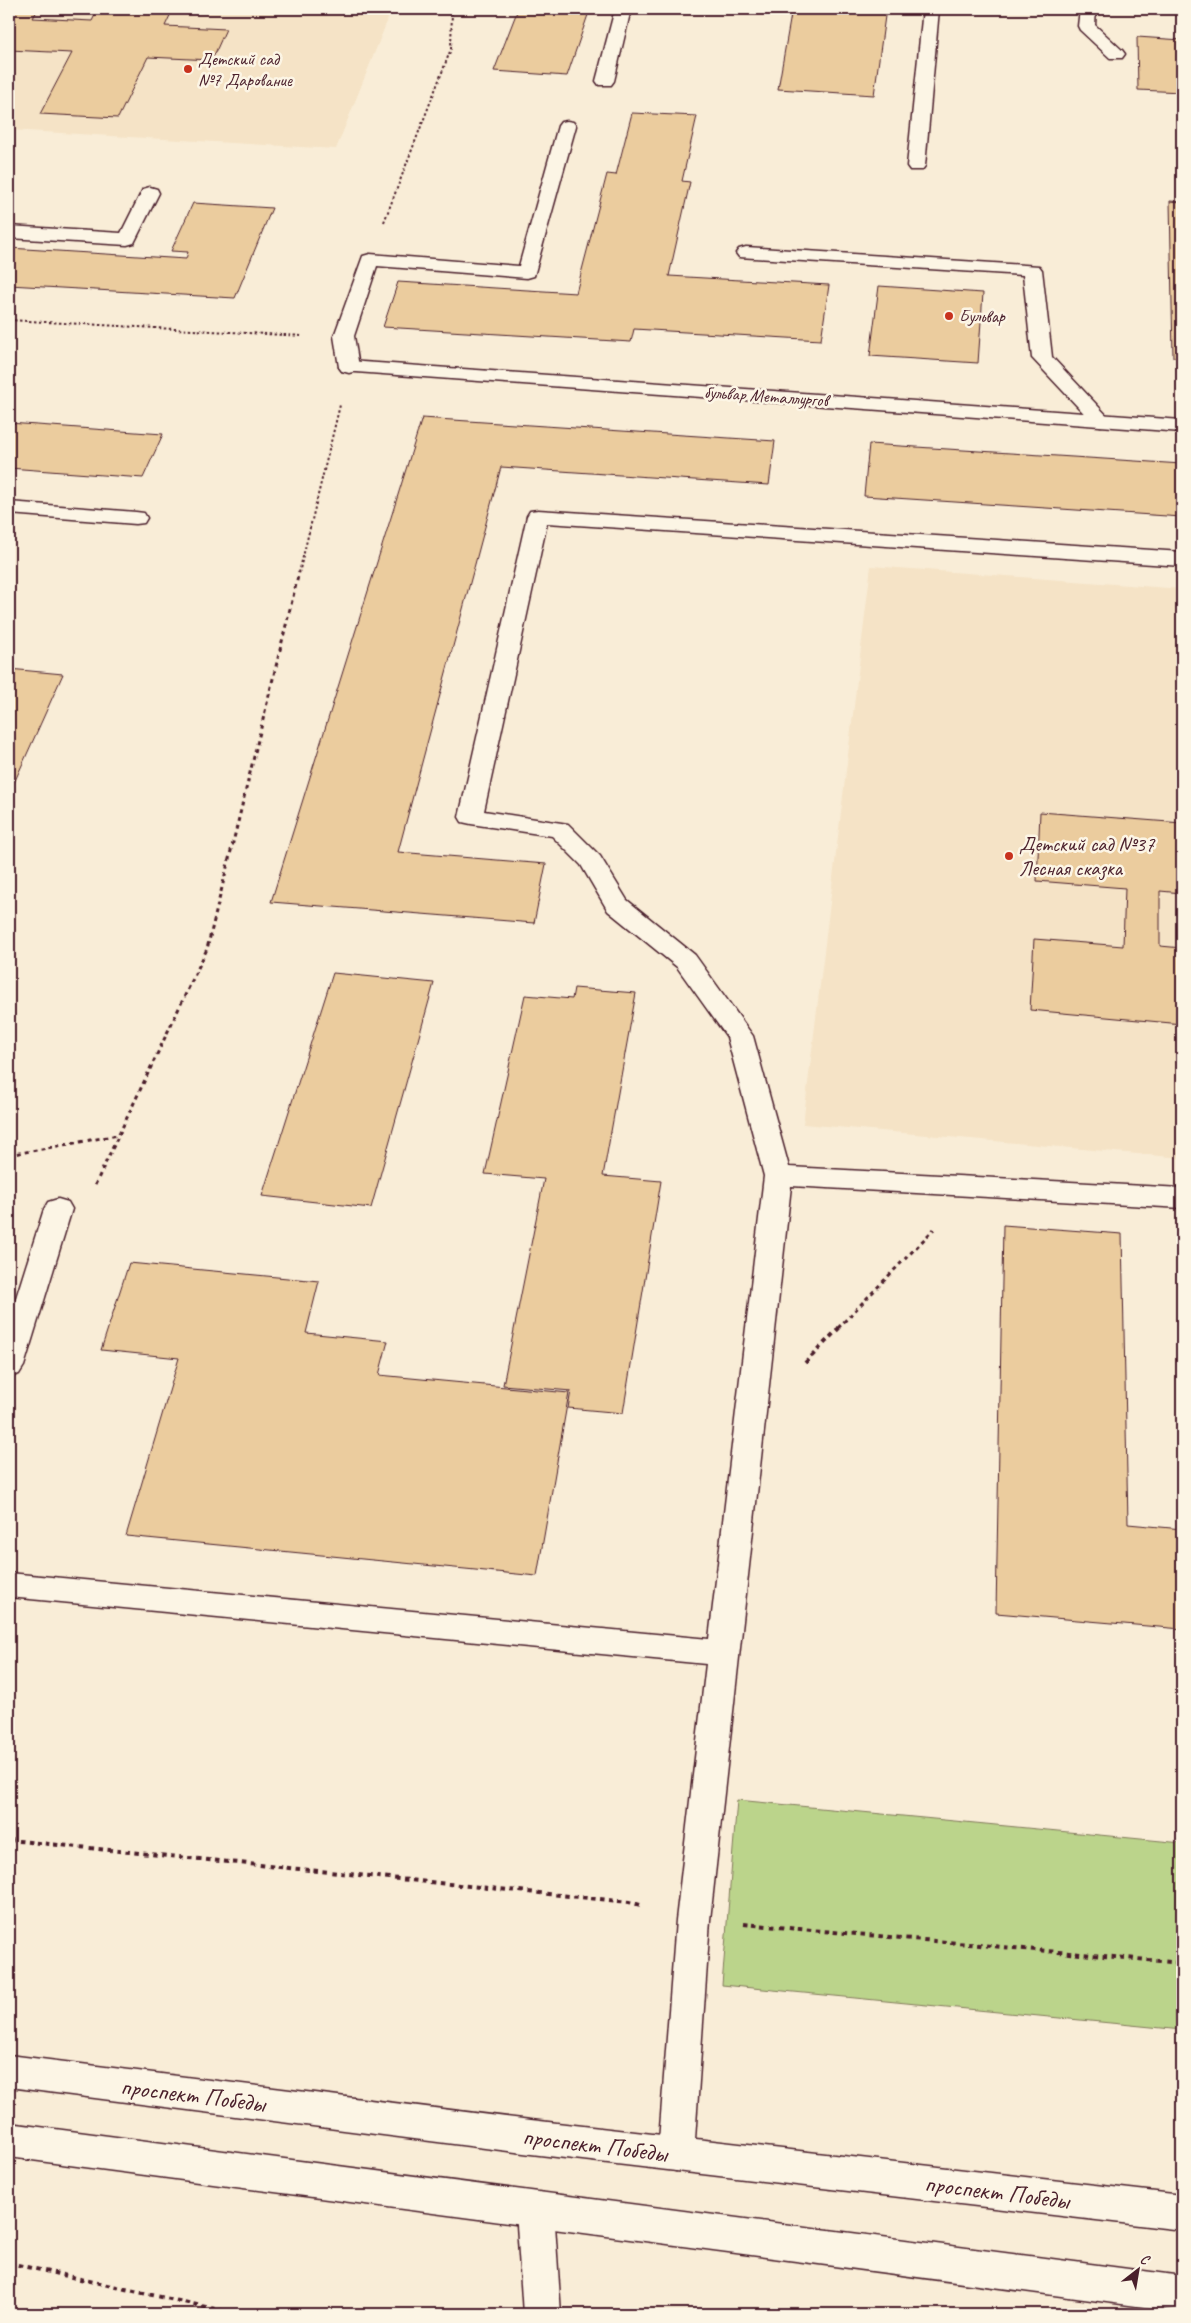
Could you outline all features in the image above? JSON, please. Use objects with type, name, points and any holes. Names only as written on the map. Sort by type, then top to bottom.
[{"type":"main road","points":[[605,81],[623,9]]},
{"type":"main road","points":[[916,166],[931,9]]},
{"type":"main road","points":[[1088,9],[1086,26],[1116,54]]},
{"type":"main road","points":[[349,367],[344,336],[370,260],[527,272],[567,126]]},
{"type":"main road","points":[[9,232],[127,239],[150,193]]},
{"type":"main road","points":[[746,253],[1032,270],[1042,358],[1101,420]]},
{"type":"main road","name":"бульвар Металлургов","points":[[349,367],[1182,426]]},
{"type":"main road","points":[[9,508],[136,518]]},
{"type":"main road","points":[[676,2154],[693,1920],[778,1176],[740,1036],[686,961],[617,905],[591,861],[559,829],[471,817],[538,516],[1182,558]]},
{"type":"main road","points":[[778,1176],[1182,1198]]},
{"type":"main road","points":[[9,1366],[58,1209]]},
{"type":"main road","points":[[9,1585],[725,1653]]},
{"type":"main road","name":"проспект Победы","points":[[9,2071],[676,2154],[1182,2213]]},
{"type":"main road","points":[[9,2140],[1182,2294]]},
{"type":"main road","points":[[535,2210],[542,2314]]},
{"type":"path","points":[[370,260],[451,49],[452,9]]},
{"type":"path","points":[[9,320],[309,336],[349,367],[207,949],[94,1188]]},
{"type":"path","points":[[9,1154],[119,1134]]},
{"type":"path","points":[[804,1365],[974,1187]]},
{"type":"path","points":[[9,1840],[629,1902],[693,1920],[1182,1963]]},
{"type":"path","points":[[9,2263],[236,2314]]},
{"type":"shaded area","name":"Детский сад №7 Дарование","points":[[9,9],[392,9],[336,149],[9,130]]},
{"type":"shaded area","name":"Детский сад №37 Лесная сказка","points":[[871,566],[1182,589],[1182,1158],[803,1124]]},
{"type":"green space","points":[[737,1800],[1182,1843],[1182,2030],[722,1985]]},
{"type":"building","points":[[9,9],[38,9],[33,18],[92,21],[98,9],[173,9],[165,26],[226,29],[212,60],[148,57],[118,118],[40,114],[72,53],[9,50]]},
{"type":"building","points":[[518,9],[590,9],[567,76],[494,71]]},
{"type":"building","points":[[792,9],[886,9],[874,95],[778,89]]},
{"type":"building","points":[[1137,37],[1182,40],[1182,92],[1138,90]]},
{"type":"building","points":[[632,113],[697,116],[682,181],[690,182],[669,276],[829,285],[821,340],[634,329],[631,342],[383,327],[398,282],[576,293],[607,174],[616,175]]},
{"type":"building","points":[[1170,201],[1182,202],[1182,358],[1173,357]]},
{"type":"building","points":[[193,203],[272,208],[235,298],[9,285],[9,248],[186,259],[188,252],[171,251]]},
{"type":"building","points":[[879,286],[983,293],[978,363],[870,356]]},
{"type":"building","points":[[422,418],[775,441],[769,485],[501,467],[398,852],[546,864],[534,923],[271,902]]},
{"type":"building","points":[[9,423],[163,434],[143,478],[9,468]]},
{"type":"building","points":[[869,444],[1182,464],[1182,517],[864,496]]},
{"type":"building","points":[[9,669],[63,674],[9,794]]},
{"type":"building","points":[[1040,812],[1182,823],[1182,893],[1160,891],[1160,946],[1182,948],[1182,1024],[1030,1010],[1034,939],[1123,946],[1125,888],[1037,881]]},
{"type":"building","points":[[333,973],[434,983],[371,1208],[262,1196]]},
{"type":"building","points":[[574,988],[636,993],[603,1176],[661,1181],[623,1413],[568,1408],[571,1391],[503,1385],[544,1179],[485,1174],[525,995],[572,999]]},
{"type":"building","points":[[1003,1225],[1122,1234],[1128,1524],[1182,1529],[1182,1629],[996,1613]]},
{"type":"building","points":[[129,1263],[319,1281],[306,1333],[388,1341],[379,1375],[569,1393],[537,1576],[126,1536],[179,1358],[101,1350]]},
{"type":"place","name":"Детский сад №7 Дарование","points":[[188,69]]},
{"type":"place","name":"Бульвар","points":[[949,316]]},
{"type":"place","name":"Детский сад №37 Лесная сказка","points":[[1009,856]]}]
